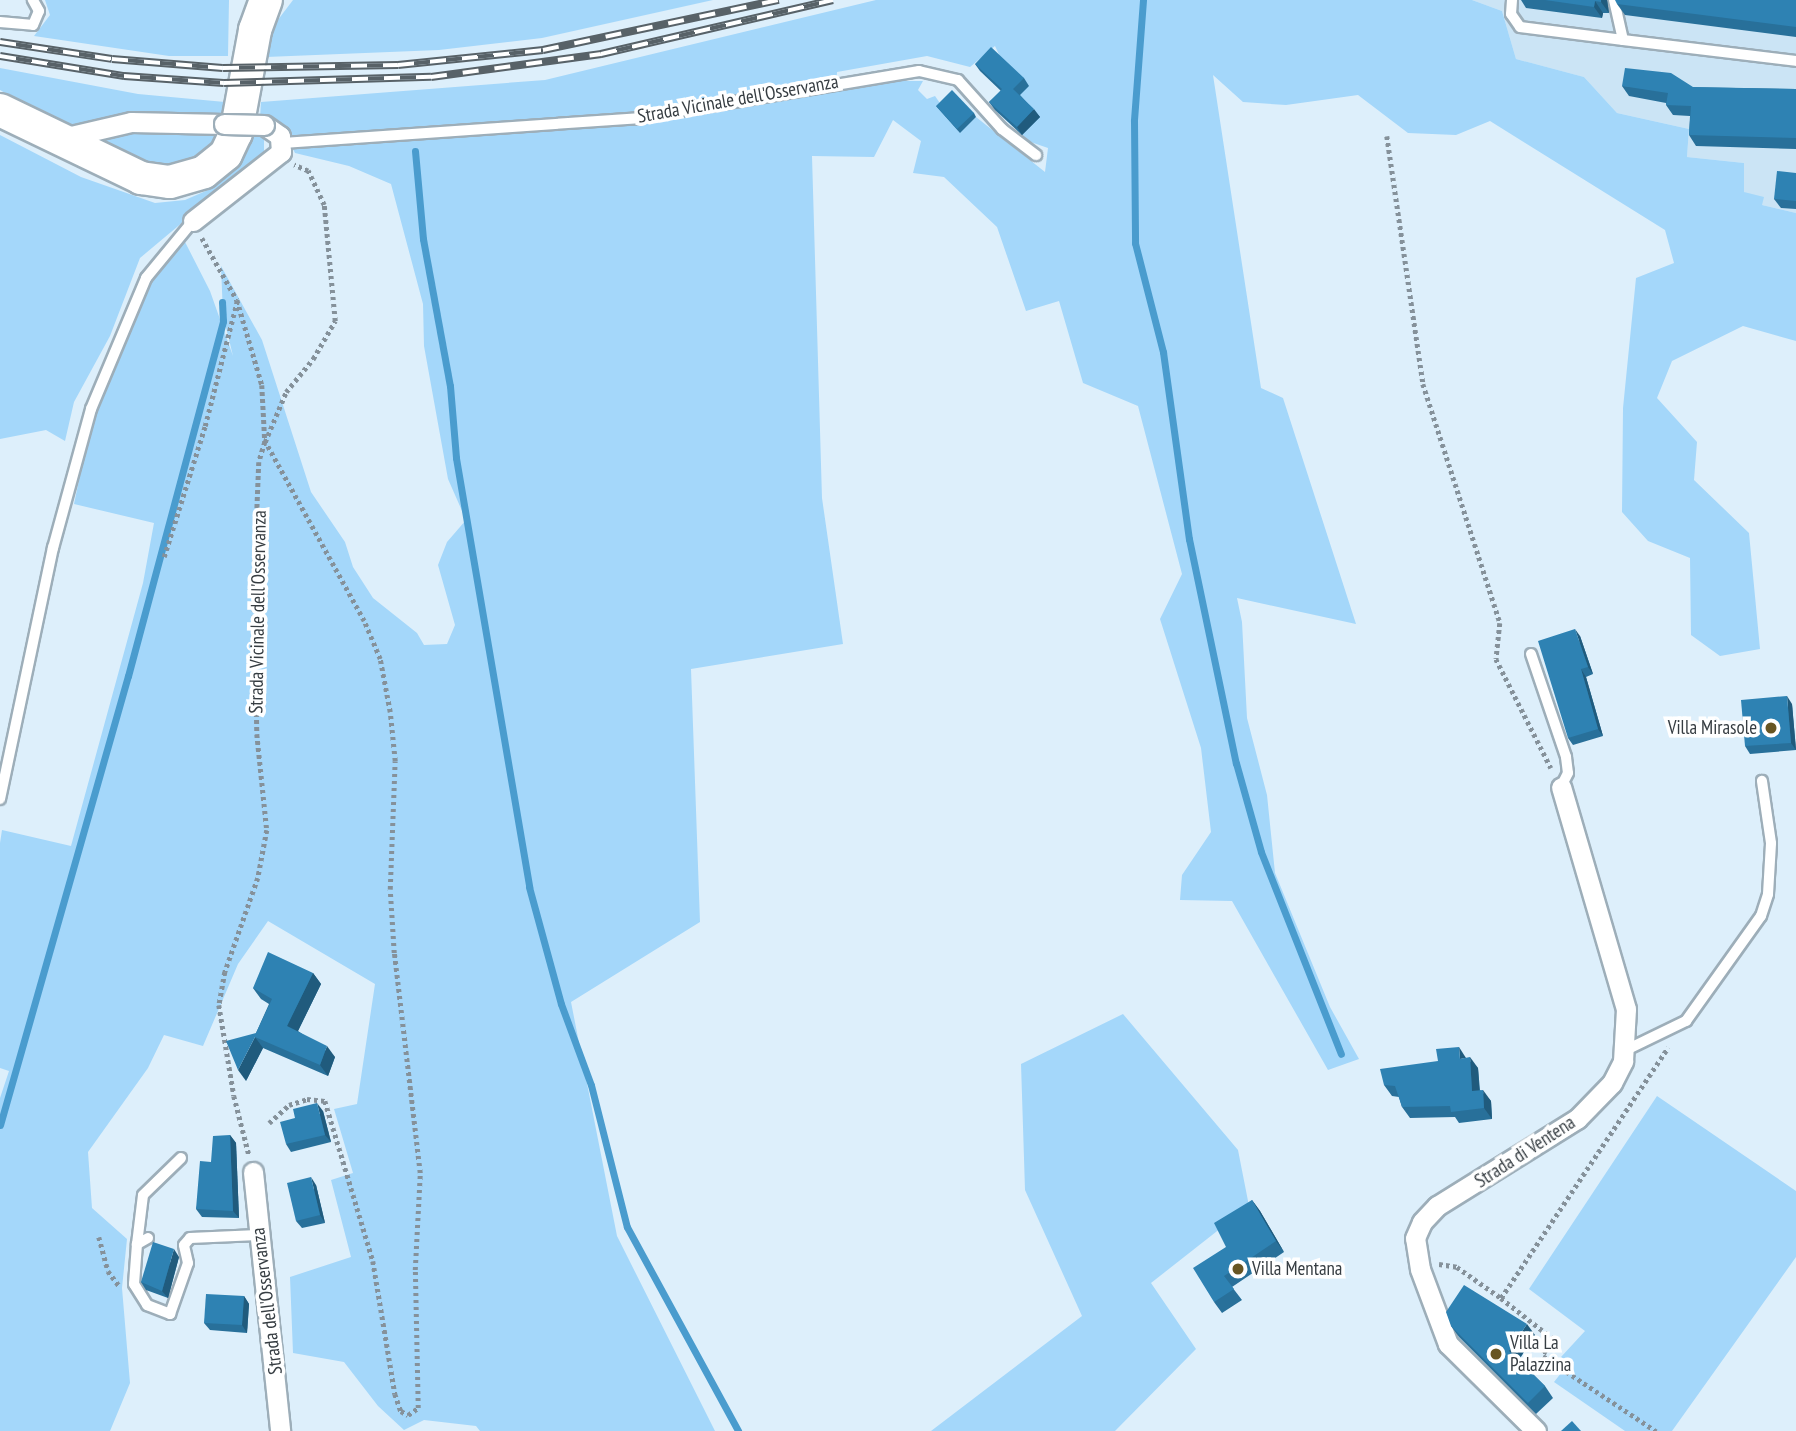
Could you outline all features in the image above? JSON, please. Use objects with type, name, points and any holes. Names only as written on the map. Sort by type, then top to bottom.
[{"type":"main road","points":[[0,110],[151,181],[180,181],[204,172],[226,154],[236,133],[253,15],[266,0]]},
{"type":"street","points":[[58,139],[119,123],[264,125],[275,130],[280,150],[193,221]]},
{"type":"street","name":"Strada di Ventena","points":[[1536,1431],[1447,1344],[1420,1269],[1415,1238],[1427,1216],[1577,1119],[1612,1083],[1626,1050],[1628,1023],[1620,982],[1561,787]]},
{"type":"street","name":"Strada dell'Osservanza","points":[[253,1172],[280,1431]]},
{"type":"lane","points":[[0,22],[33,25],[39,10],[33,0]]},
{"type":"lane","points":[[1512,0],[1511,14],[1520,27],[1796,61]]},
{"type":"lane","points":[[1614,0],[1623,40]]},
{"type":"lane","name":"Strada Vicinale dell'Osservanza","points":[[280,150],[638,118],[919,71],[958,80],[1002,129],[1036,155]]},
{"type":"lane","points":[[0,799],[53,548],[91,409],[146,278],[193,221]]},
{"type":"lane","points":[[1531,654],[1566,757],[1568,773],[1561,787]]},
{"type":"lane","points":[[1626,1050],[1686,1021],[1761,916],[1768,894],[1771,843],[1762,781]]},
{"type":"lane","points":[[181,1158],[143,1195],[137,1244],[137,1292],[147,1305],[170,1314],[188,1263],[184,1245],[190,1238],[258,1235]]},
{"type":"lane","points":[[137,1244],[148,1238]]},
{"type":"path","points":[[1387,136],[1423,384],[1500,623],[1494,652],[1510,692],[1561,787]]},
{"type":"path","points":[[269,1123],[289,1105],[307,1099],[325,1101],[373,1261],[395,1394],[401,1412],[408,1415],[418,1408],[415,1270],[420,1174],[394,953],[390,889],[395,761],[390,712],[380,659],[364,621],[265,442],[286,392],[313,359],[335,321],[320,187],[308,171],[280,150]]},
{"type":"path","name":"Strada Vicinale dell'Osservanza","points":[[193,221],[237,300],[262,385],[265,442],[259,462],[254,587],[257,734],[267,830],[258,878],[225,972],[219,1005],[234,1096],[253,1172]]},
{"type":"path","points":[[164,557],[237,300]]},
{"type":"path","points":[[1501,1298],[1686,1021]]},
{"type":"path","points":[[99,1237],[107,1271],[117,1287],[137,1292]]},
{"type":"path","points":[[1420,1269],[1445,1264],[1457,1267],[1552,1338],[1544,1356],[1656,1431]]},
{"type":"shaded area","points":[[45,0],[229,0],[228,56],[169,56],[34,36],[50,15]]},
{"type":"shaded area","points":[[293,0],[713,0],[542,38],[439,50],[266,57],[271,29]]},
{"type":"shaded area","points":[[876,0],[1472,0],[1502,11],[1516,59],[1584,77],[1617,113],[1689,129],[1687,157],[1744,163],[1744,192],[1764,197],[1762,205],[1796,213],[1796,341],[1743,326],[1672,361],[1657,398],[1697,442],[1694,480],[1749,533],[1760,649],[1720,656],[1691,635],[1690,558],[1648,541],[1622,512],[1623,408],[1636,278],[1674,263],[1665,230],[1490,121],[1456,135],[1408,133],[1358,95],[1286,105],[1243,102],[1213,75],[1261,388],[1283,398],[1356,624],[1237,598],[1242,622],[1247,718],[1267,795],[1275,873],[1330,1007],[1359,1059],[1328,1070],[1232,901],[1180,900],[1182,875],[1211,832],[1201,748],[1160,619],[1182,574],[1138,406],[1083,383],[1059,301],[1026,311],[997,227],[944,177],[913,173],[921,141],[893,120],[874,157],[812,156],[822,498],[843,644],[691,669],[700,922],[571,1002],[617,1236],[715,1431],[480,1431],[476,1426],[424,1420],[404,1430],[378,1406],[344,1362],[293,1353],[290,1277],[351,1257],[331,1180],[353,1173],[334,1109],[357,1104],[375,984],[268,921],[238,964],[203,1046],[164,1035],[148,1068],[88,1152],[92,1208],[127,1239],[122,1288],[130,1383],[110,1431],[0,1431],[0,1098],[9,1071],[0,1068],[2,830],[71,846],[143,583],[154,523],[74,504],[94,409],[157,270],[184,240],[210,291],[233,356],[223,315],[221,266],[262,340],[311,492],[345,542],[353,567],[373,598],[417,633],[424,645],[447,644],[455,625],[438,565],[447,542],[466,520],[448,479],[424,346],[423,304],[391,184],[349,166],[295,153],[282,127],[260,118],[261,102],[545,80]],"holes":[[[995,46],[1019,97],[1039,117],[1019,138],[1048,148],[1045,172],[976,117],[960,132],[935,96],[927,99],[918,90],[923,81],[867,81],[836,89],[837,72],[927,56],[970,67]]]},
{"type":"shaded area","points":[[1472,0],[1796,0],[1796,213],[1762,205],[1744,192],[1744,163],[1687,157],[1689,129],[1617,113],[1584,77],[1516,59],[1502,11]]},
{"type":"shaded area","points":[[0,68],[138,94],[225,102],[226,118],[61,126],[0,90]]},
{"type":"shaded area","points":[[122,130],[223,132],[206,158],[164,170],[98,147],[91,134]]},
{"type":"shaded area","points":[[256,133],[264,138],[264,154],[140,258],[110,336],[74,402],[65,441],[46,430],[0,439],[0,135],[81,177],[155,203],[185,200],[208,190],[234,170]]},
{"type":"shaded area","points":[[1123,1014],[1238,1150],[1249,1206],[1151,1283],[1196,1349],[1115,1431],[931,1431],[1082,1316],[1025,1190],[1021,1064]]},
{"type":"shaded area","points":[[1657,1096],[1796,1191],[1796,1257],[1672,1431],[1625,1431],[1554,1382],[1569,1363],[1561,1357],[1585,1331],[1529,1289]]},
{"type":"building","points":[[1545,0],[1601,0],[1601,2],[1595,1],[1594,7]]},
{"type":"building","points":[[1615,0],[1796,0],[1796,27],[1617,4]]},
{"type":"building","points":[[991,47],[1024,78],[1013,89],[1034,109],[1017,127],[989,102],[1002,89],[975,64]]},
{"type":"building","points":[[1625,68],[1671,73],[1693,87],[1796,89],[1796,138],[1689,135],[1691,106],[1666,105],[1668,93],[1622,86]]},
{"type":"building","points":[[952,90],[974,113],[957,129],[936,106]]},
{"type":"building","points":[[1777,171],[1796,173],[1796,201],[1774,199]]},
{"type":"building","points":[[1575,629],[1588,667],[1581,669],[1598,729],[1568,738],[1538,641]]},
{"type":"building","name":"Villa Mirasole","points":[[1787,696],[1791,743],[1745,746],[1741,700]]},
{"type":"building","points":[[268,952],[313,973],[287,1026],[327,1046],[320,1065],[255,1037],[238,1070],[226,1041],[256,1033],[272,999],[253,988]]},
{"type":"building","points":[[1459,1047],[1460,1059],[1470,1057],[1472,1091],[1483,1090],[1484,1108],[1451,1112],[1450,1106],[1402,1107],[1395,1086],[1384,1085],[1380,1069],[1438,1061],[1436,1049]]},
{"type":"building","points":[[317,1103],[325,1135],[286,1144],[280,1122],[295,1118],[293,1109]]},
{"type":"building","points":[[230,1135],[233,1211],[196,1209],[200,1161],[211,1162],[213,1136]]},
{"type":"building","points":[[311,1177],[320,1215],[296,1221],[287,1183]]},
{"type":"building","name":"Villa Mentana","points":[[1252,1200],[1276,1241],[1224,1276],[1234,1289],[1214,1302],[1193,1268],[1226,1247],[1214,1223]]},
{"type":"building","points":[[153,1242],[174,1249],[162,1291],[141,1282]]},
{"type":"building","name":"Villa La Palazzina","points":[[1464,1285],[1527,1324],[1509,1351],[1545,1386],[1528,1403],[1451,1326],[1446,1312]]},
{"type":"building","points":[[206,1294],[244,1296],[242,1325],[204,1323]]},
{"type":"building","points":[[1572,1421],[1581,1431],[1561,1431]]},
{"type":"waterway","points":[[1143,0],[1134,121],[1135,243],[1163,352],[1189,539],[1236,763],[1261,852],[1341,1054]]},
{"type":"waterway","points":[[415,151],[423,239],[450,386],[456,458],[529,887],[561,1004],[591,1085],[627,1227],[738,1431]]},
{"type":"waterway","points":[[0,1125],[128,676],[223,321],[222,302]]},
{"type":"railway","points":[[0,42],[112,59],[223,68],[398,65],[543,50],[779,0]]},
{"type":"railway","points":[[0,56],[124,76],[224,83],[431,77],[601,54],[833,0]]},
{"type":"place","name":"Villa Mirasole","points":[[1771,728]]},
{"type":"place","name":"Villa Mentana","points":[[1238,1269]]},
{"type":"place","name":"Villa La Palazzina","points":[[1496,1354]]}]
